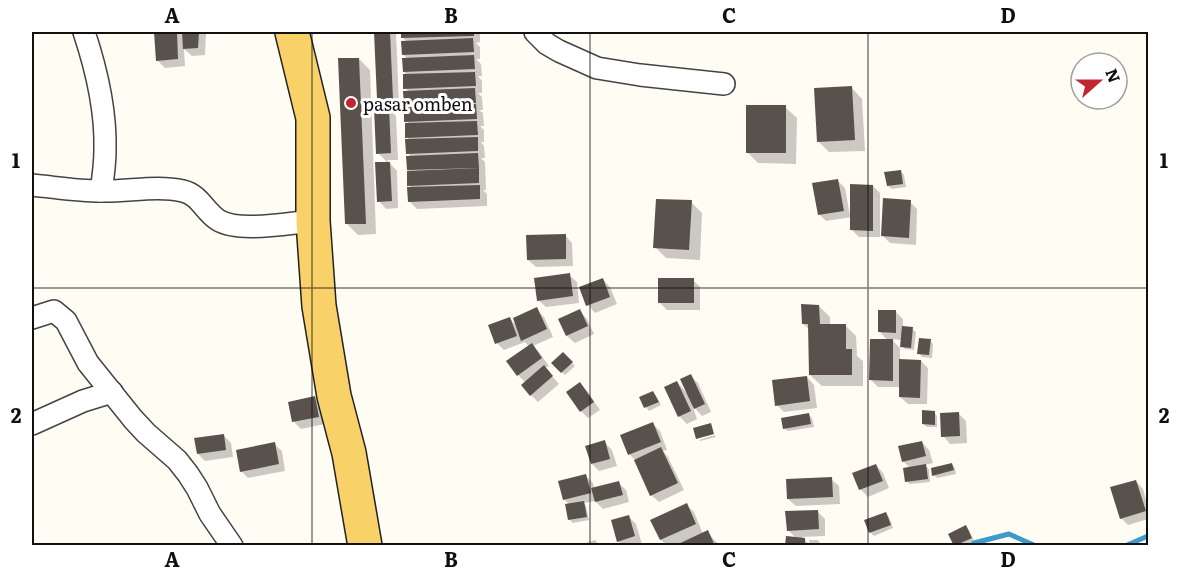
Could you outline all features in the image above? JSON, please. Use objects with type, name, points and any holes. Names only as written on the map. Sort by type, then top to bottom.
[{"type":"main road","points":[[292,32],[313,118],[313,221],[319,306],[334,396],[349,453],[365,546]]},
{"type":"street","points":[[84,32],[103,120],[105,150],[101,191]]},
{"type":"street","points":[[535,32],[547,44],[559,51],[597,68],[724,84]]},
{"type":"street","points":[[32,185],[101,191],[161,189],[182,191],[193,195],[218,220],[229,224],[263,226],[313,221]]},
{"type":"street","points":[[32,318],[54,311],[66,321],[88,363],[146,433],[177,460],[232,546]]},
{"type":"street","points":[[32,424],[83,401],[112,392]]},
{"type":"building","points":[[154,32],[177,32],[178,59],[156,61]]},
{"type":"building","points":[[182,32],[199,32],[198,48],[183,49]]},
{"type":"building","name":"pasar omben","points":[[374,32],[390,32],[393,99],[377,99]]},
{"type":"building","name":"pasar omben","points":[[401,32],[474,32],[474,36],[401,38]]},
{"type":"building","name":"pasar omben","points":[[473,38],[474,52],[402,55],[401,41]]},
{"type":"building","name":"pasar omben","points":[[474,55],[475,69],[403,72],[402,58]]},
{"type":"building","name":"pasar omben","points":[[338,58],[359,58],[366,224],[345,224]]},
{"type":"building","name":"pasar omben","points":[[475,72],[476,86],[403,89],[403,74]]},
{"type":"building","points":[[852,86],[855,140],[817,142],[814,88]]},
{"type":"building","name":"pasar omben","points":[[475,88],[476,103],[404,105],[403,91]]},
{"type":"building","name":"pasar omben","points":[[476,104],[477,119],[404,122],[404,107]]},
{"type":"building","points":[[746,105],[786,105],[786,153],[746,153]]},
{"type":"building","name":"pasar omben","points":[[389,107],[391,153],[376,154],[374,108]]},
{"type":"building","name":"pasar omben","points":[[477,121],[478,135],[405,138],[405,123]]},
{"type":"building","name":"pasar omben","points":[[478,137],[478,151],[406,154],[405,139]]},
{"type":"building","name":"pasar omben","points":[[478,153],[479,168],[407,170],[406,156]]},
{"type":"building","name":"pasar omben","points":[[375,162],[390,162],[392,201],[377,202]]},
{"type":"building","points":[[479,168],[479,183],[407,186],[407,171]]},
{"type":"building","points":[[901,170],[903,184],[887,186],[884,172]]},
{"type":"building","points":[[838,179],[844,211],[818,215],[812,183]]},
{"type":"building","points":[[850,184],[873,185],[873,231],[850,230]]},
{"type":"building","points":[[480,185],[480,199],[408,202],[407,187]]},
{"type":"building","points":[[883,198],[911,200],[909,238],[881,236]]},
{"type":"building","points":[[656,199],[692,200],[689,250],[653,248]]},
{"type":"building","points":[[566,234],[566,259],[527,260],[526,235]]},
{"type":"building","points":[[570,273],[573,296],[537,301],[534,278]]},
{"type":"building","points":[[603,278],[610,297],[586,306],[579,287]]},
{"type":"building","points":[[658,278],[694,278],[694,303],[658,303]]},
{"type":"building","points":[[801,304],[819,305],[820,324],[846,324],[846,349],[852,349],[852,375],[809,375],[808,324],[802,324]]},
{"type":"building","points":[[537,307],[547,329],[521,341],[513,318]]},
{"type":"building","points":[[580,309],[588,326],[566,336],[558,319]]},
{"type":"building","points":[[878,310],[896,310],[896,333],[878,332]]},
{"type":"building","points":[[510,317],[517,336],[495,344],[488,325]]},
{"type":"building","points":[[902,326],[913,327],[911,348],[900,347]]},
{"type":"building","points":[[919,338],[931,339],[929,355],[917,354]]},
{"type":"building","points":[[870,339],[893,339],[893,381],[869,380]]},
{"type":"building","points":[[532,343],[542,358],[517,376],[506,361]]},
{"type":"building","points":[[563,352],[573,362],[561,373],[551,363]]},
{"type":"building","points":[[899,359],[921,360],[920,398],[899,397]]},
{"type":"building","points":[[544,365],[553,376],[530,396],[521,385]]},
{"type":"building","points":[[691,374],[705,404],[694,409],[680,379]]},
{"type":"building","points":[[807,376],[810,401],[775,406],[772,380]]},
{"type":"building","points":[[677,381],[691,411],[678,417],[664,387]]},
{"type":"building","points":[[580,382],[594,402],[580,412],[566,392]]},
{"type":"building","points":[[653,391],[659,402],[644,408],[639,397]]},
{"type":"building","points":[[315,396],[319,417],[292,422],[288,402]]},
{"type":"building","points":[[922,410],[935,411],[935,425],[922,424]]},
{"type":"building","points":[[959,412],[960,436],[941,437],[940,413]]},
{"type":"building","points":[[809,413],[811,424],[783,429],[781,418]]},
{"type":"building","points":[[653,422],[661,442],[628,455],[620,435]]},
{"type":"building","points":[[711,423],[714,434],[696,439],[693,428]]},
{"type":"building","points":[[224,434],[226,450],[197,454],[194,438]]},
{"type":"building","points":[[605,440],[610,459],[591,464],[585,446]]},
{"type":"building","points":[[922,441],[926,456],[902,462],[898,446]]},
{"type":"building","points":[[275,442],[279,464],[240,472],[236,450]]},
{"type":"building","points":[[661,447],[678,483],[650,496],[634,460]]},
{"type":"building","points":[[952,463],[954,470],[932,476],[931,468]]},
{"type":"building","points":[[876,464],[883,481],[859,490],[852,473]]},
{"type":"building","points":[[926,464],[928,479],[905,482],[903,468]]},
{"type":"building","points":[[586,474],[591,493],[563,500],[558,481]]},
{"type":"building","points":[[832,477],[833,497],[787,499],[786,479]]},
{"type":"building","points":[[1136,480],[1146,511],[1120,519],[1110,487]]},
{"type":"building","points":[[619,481],[623,495],[595,502],[591,488]]},
{"type":"building","points":[[584,501],[587,517],[568,520],[565,504]]},
{"type":"building","points":[[687,503],[696,524],[660,540],[650,520]]},
{"type":"building","points":[[818,510],[819,529],[787,531],[785,511]]},
{"type":"building","points":[[886,512],[891,525],[869,533],[864,520]]},
{"type":"building","points":[[629,515],[635,536],[617,542],[611,520]]},
{"type":"building","points":[[966,525],[972,538],[954,546],[948,534]]},
{"type":"building","points":[[708,530],[715,546],[674,546]]},
{"type":"building","points":[[786,536],[805,538],[805,546],[785,546]]},
{"type":"waterway","points":[[971,546],[974,543],[1009,534],[1036,546]]},
{"type":"waterway","points":[[1125,546],[1148,536]]},
{"type":"place","name":"pasar omben","points":[[351,103]]}]
